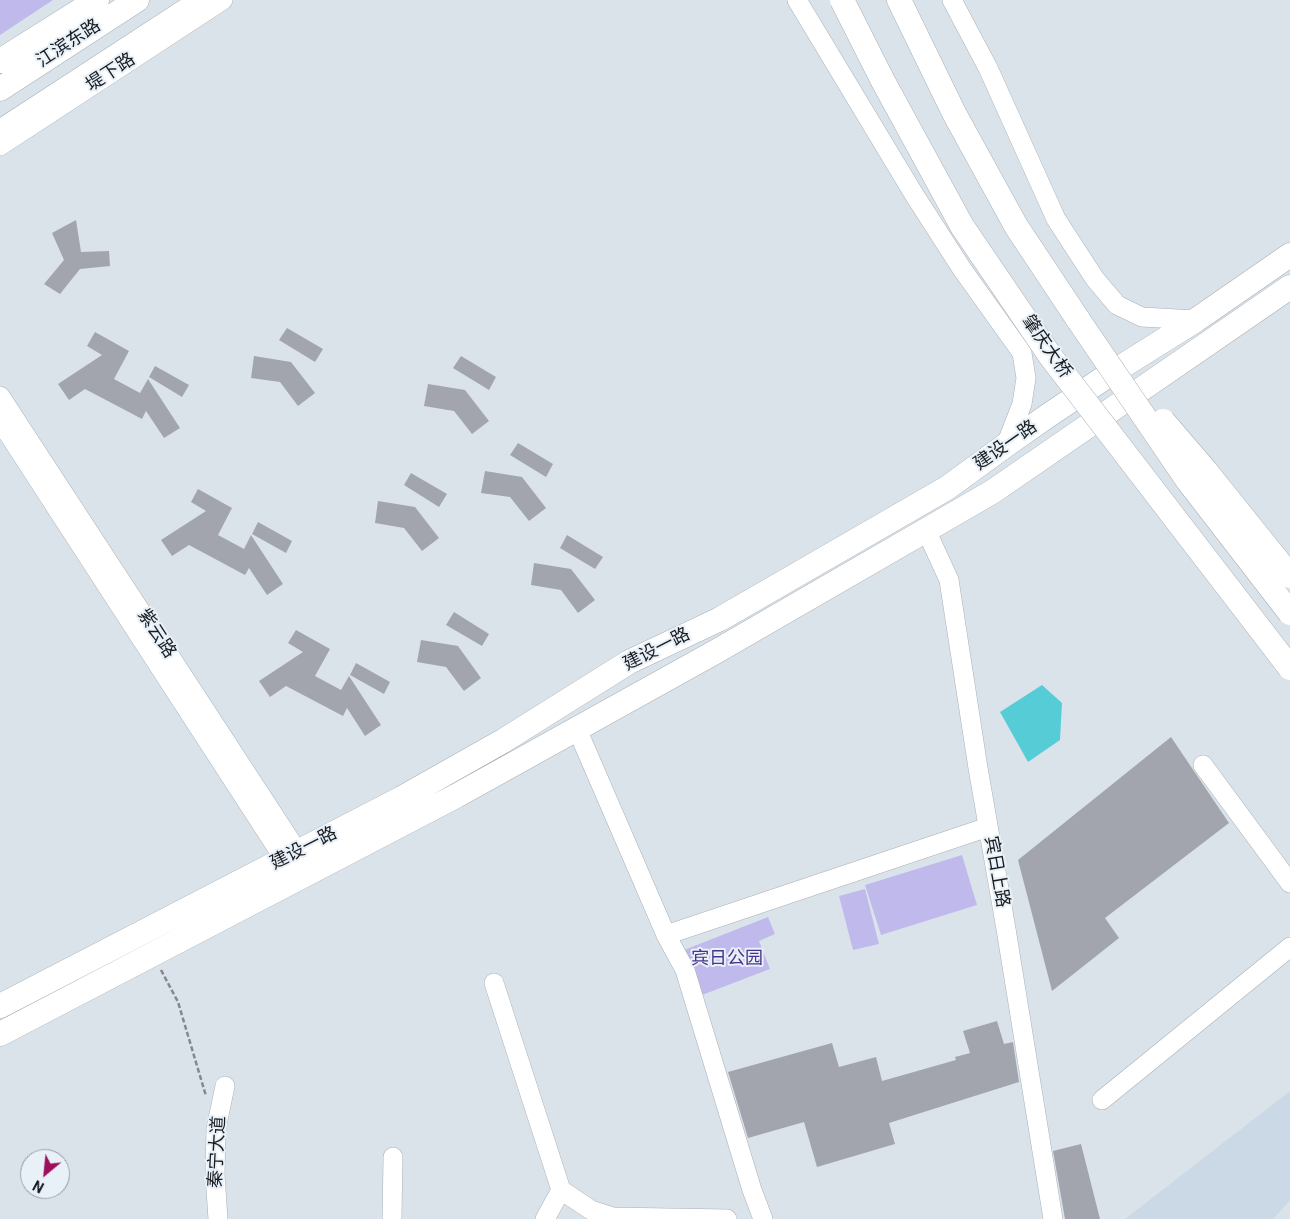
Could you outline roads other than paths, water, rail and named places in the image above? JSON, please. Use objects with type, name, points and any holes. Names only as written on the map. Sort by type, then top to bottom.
[{"type":"main road","name":"江滨东路","points":[[0,61],[96,0]]},
{"type":"main road","name":"江滨东路","points":[[0,89],[137,0]]},
{"type":"main road","name":"肇庆大桥","points":[[842,0],[883,82],[968,234],[1051,357],[1290,668]]},
{"type":"main road","points":[[899,0],[954,113],[1011,217],[1078,321],[1188,481],[1290,613]]},
{"type":"main road","name":"建设一路","points":[[0,1006],[402,798],[503,741],[629,662],[720,618],[930,498],[1113,372],[1196,320],[1290,255]]},
{"type":"main road","name":"建设一路","points":[[0,1034],[456,796],[725,646],[992,492],[1290,287]]},
{"type":"main road","points":[[1078,321],[1205,470],[1290,576]]},
{"type":"street","name":"堤下路","points":[[0,129],[198,0]]},
{"type":"street","name":"堤下路","points":[[0,146],[223,0]]},
{"type":"street","points":[[797,0],[925,212],[962,269],[1022,353],[1026,378],[1022,404],[1006,445]]},
{"type":"street","points":[[952,0],[988,68],[1056,219],[1095,279],[1117,305],[1142,317],[1196,320]]},
{"type":"street","name":"紫云路","points":[[0,396],[291,856]]},
{"type":"street","name":"紫云路","points":[[0,421],[304,875]]},
{"type":"street","name":"宾日上路","points":[[926,530],[949,580],[978,768],[1053,1219]]},
{"type":"street","points":[[576,729],[666,935],[685,970],[752,1190],[763,1219]]},
{"type":"street","points":[[1203,765],[1290,883]]},
{"type":"street","points":[[666,935],[988,827]]},
{"type":"street","points":[[180,913],[190,934]]},
{"type":"street","points":[[1102,1100],[1290,947]]},
{"type":"street","points":[[494,983],[561,1190],[591,1210],[613,1217],[727,1219]]},
{"type":"street","name":"秦宁大道","points":[[218,1219],[215,1175],[216,1129],[225,1086]]},
{"type":"street","points":[[392,1219],[393,1156]]},
{"type":"street","points":[[546,1219],[561,1190]]},
{"type":"water","points":[[1042,685],[1062,703],[1060,740],[1028,762],[1000,712]]},
{"type":"park label","name":"宾日公园","points":[[727,959]]}]
